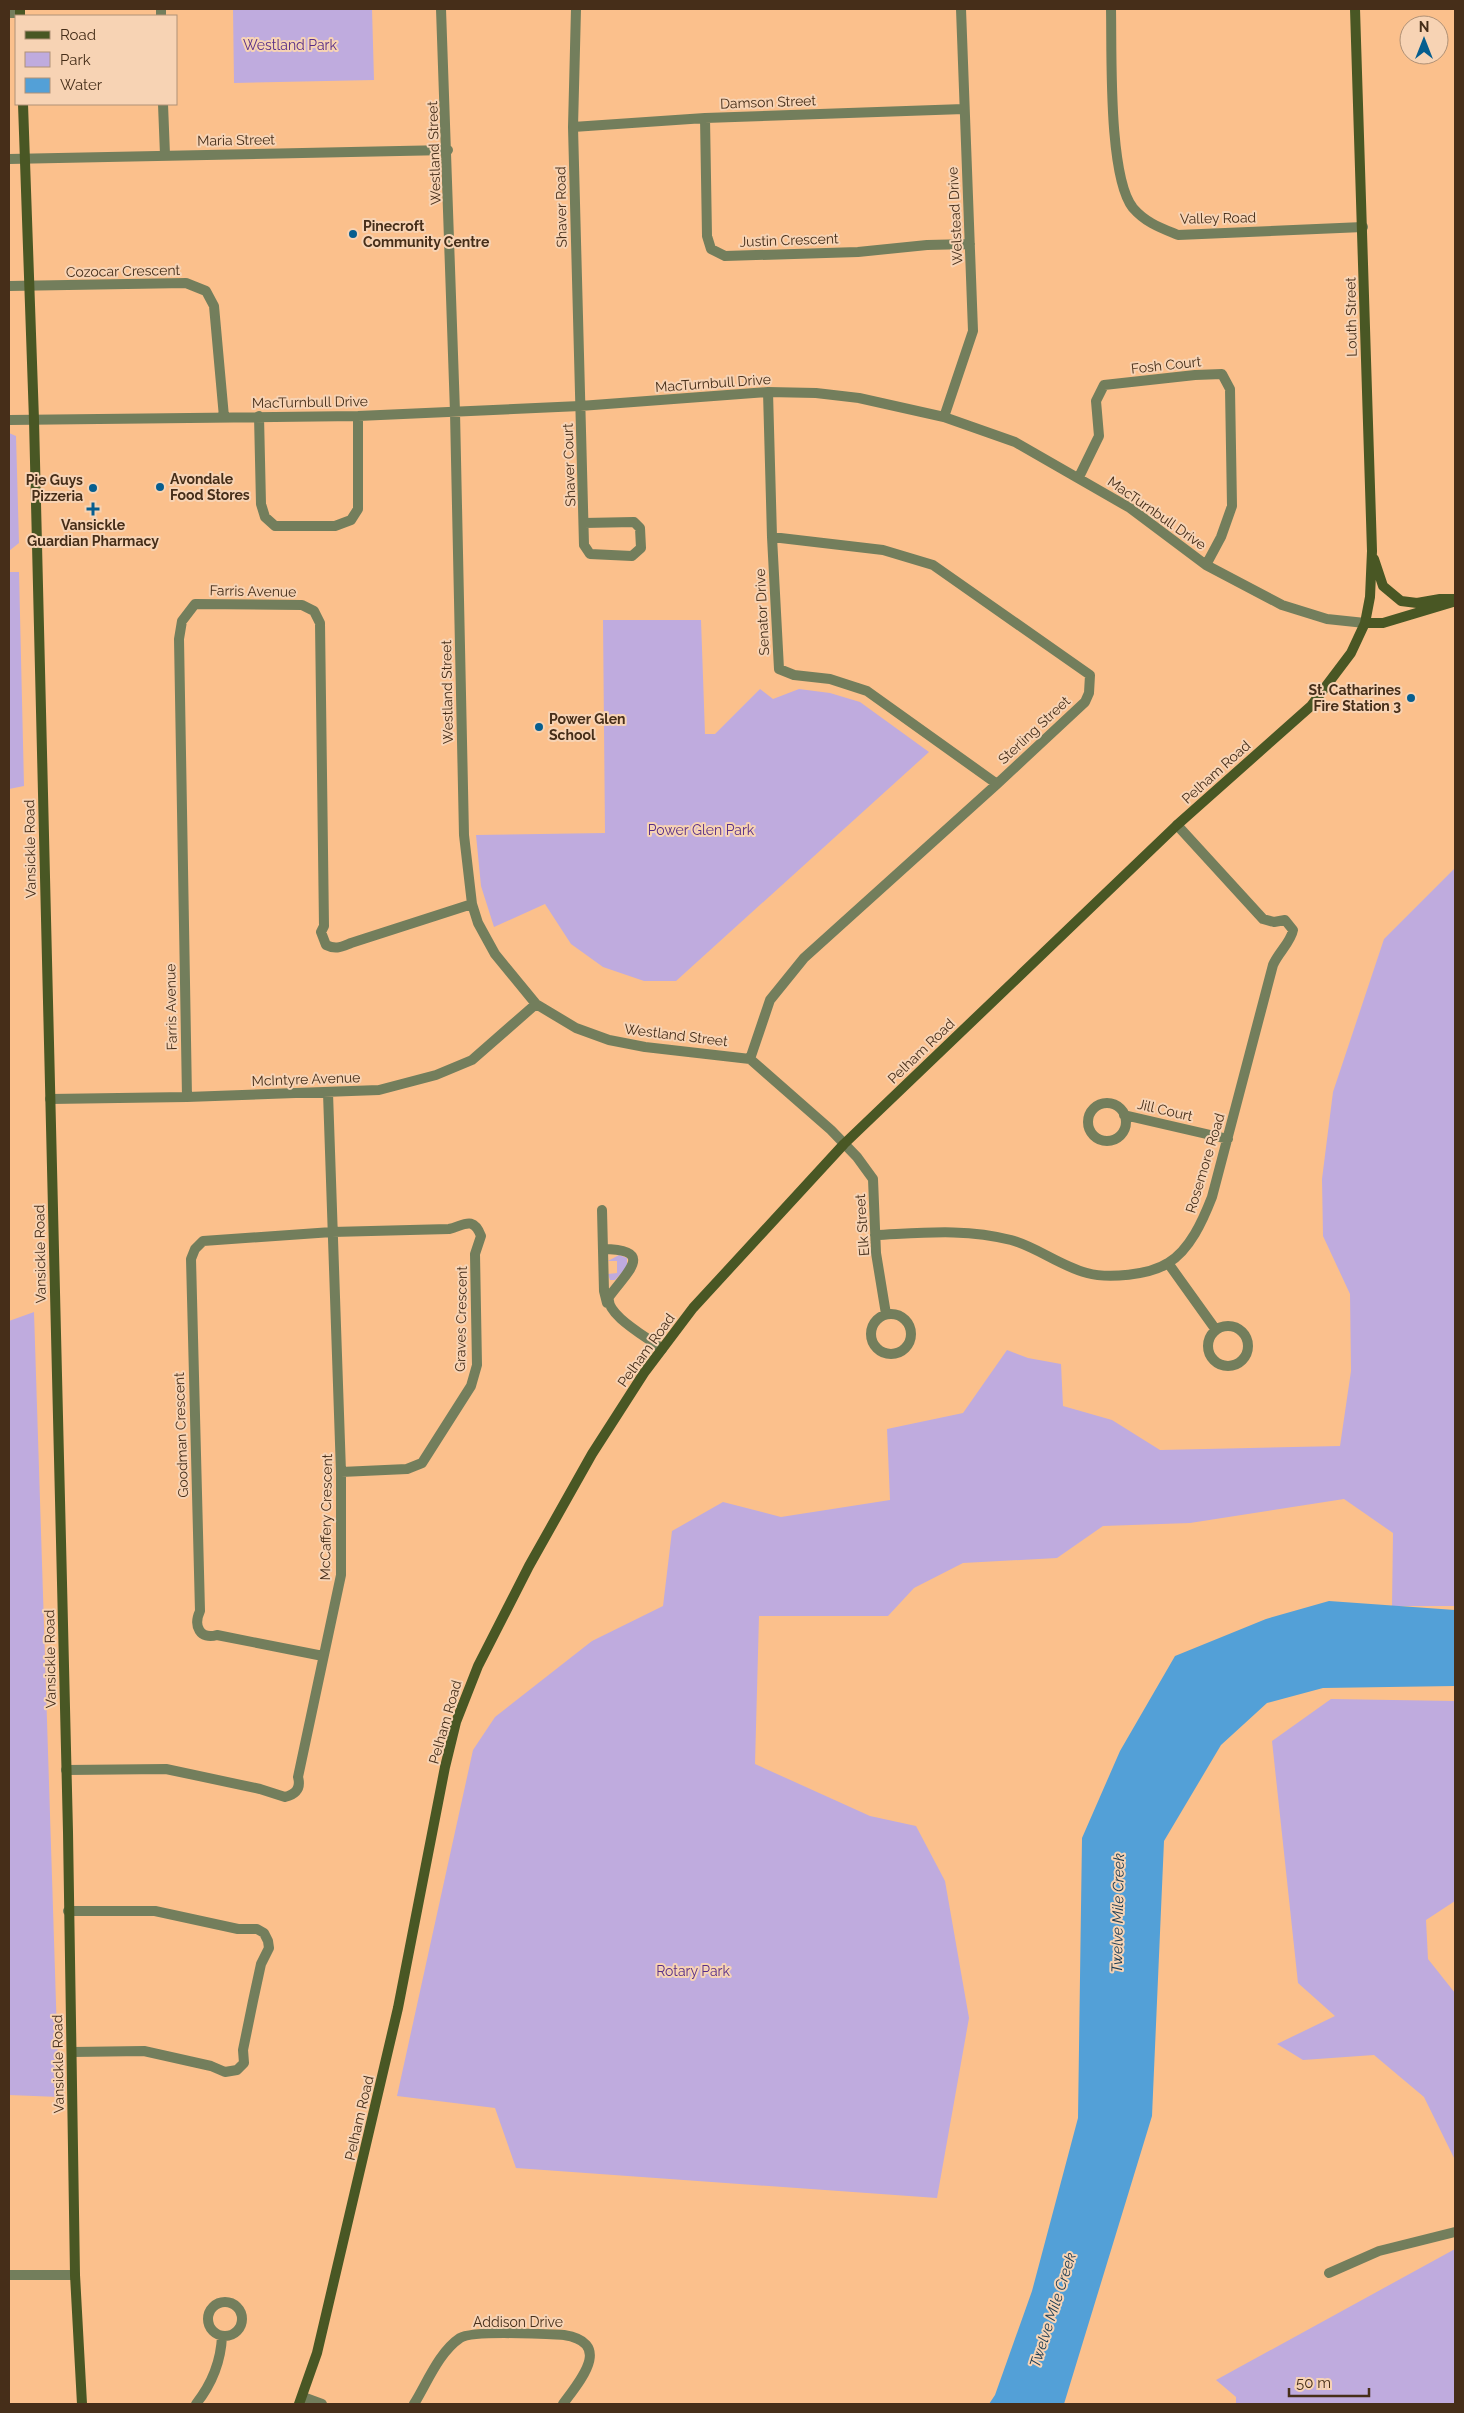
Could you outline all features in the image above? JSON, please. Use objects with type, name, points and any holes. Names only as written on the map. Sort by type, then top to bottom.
[{"type":"main road","name":"Louth Street","points":[[1355,9],[1372,551],[1370,597],[1365,624]]},
{"type":"main road","name":"Vansickle Road","points":[[23,105],[34,420],[66,1770],[75,2275],[82,2404]]},
{"type":"main road","points":[[1372,551],[1383,586],[1401,601],[1417,603],[1440,599],[1455,600]]},
{"type":"main road","points":[[1365,624],[1383,623],[1455,600]]},
{"type":"main road","name":"Pelham Road","points":[[301,2401],[318,2353],[334,2287],[398,2008],[445,1767],[463,1701],[478,1666],[529,1566],[605,1432],[662,1348],[693,1308],[844,1144],[1177,825],[1311,706],[1351,653],[1365,624]]},
{"type":"street","name":"Westland Street","points":[[442,9],[455,412],[464,835],[472,904],[478,923],[494,954],[536,1004],[576,1028],[609,1040],[645,1047],[750,1059]]},
{"type":"street","name":"Shaver Road","points":[[576,9],[573,127],[580,406]]},
{"type":"street","name":"Welstead Drive","points":[[944,417],[973,330],[961,9]]},
{"type":"street","name":"Valley Road","points":[[1111,9],[1116,156],[1125,194],[1133,207],[1150,224],[1178,235],[1363,227]]},
{"type":"street","points":[[9,13],[20,13]]},
{"type":"street","points":[[163,105],[165,156]]},
{"type":"street","name":"Damson Street","points":[[573,127],[705,118],[964,109]]},
{"type":"street","name":"Justin Crescent","points":[[705,118],[707,236],[711,249],[725,256],[858,252],[927,245],[970,244]]},
{"type":"street","name":"Maria Street","points":[[9,159],[448,150]]},
{"type":"street","name":"Cozocar Crescent","points":[[9,286],[186,283],[206,291],[214,306],[224,417]]},
{"type":"street","name":"Fosh Court","points":[[1079,477],[1099,436],[1096,401],[1104,385],[1194,375],[1222,374],[1230,389],[1232,506],[1221,537],[1206,564]]},
{"type":"street","name":"MacTurnbull Drive","points":[[9,420],[358,416],[580,406],[768,392],[816,393],[859,398],[944,417],[1015,442],[1079,477],[1130,508],[1206,564],[1282,605],[1327,618],[1365,624]]},
{"type":"street","name":"Senator Drive","points":[[768,392],[772,537],[779,669],[794,675],[830,678],[867,691],[997,784]]},
{"type":"street","name":"Shaver Court","points":[[580,406],[584,546],[590,554],[632,556],[641,548],[640,528],[634,522],[584,523]]},
{"type":"street","points":[[259,416],[261,504],[265,517],[275,526],[335,526],[351,520],[358,509],[358,416]]},
{"type":"street","name":"Sterling Street","points":[[750,1059],[770,1000],[804,958],[997,784],[1084,702],[1090,693],[1090,675],[933,565],[883,550],[772,537]]},
{"type":"street","name":"Farris Avenue","points":[[186,1097],[178,639],[182,621],[195,604],[302,605],[314,612],[320,623],[324,926],[321,932],[326,945],[334,949],[342,948],[351,943],[472,904]]},
{"type":"street","name":"Rosemore Road","points":[[875,1235],[956,1231],[981,1233],[1020,1243],[1072,1268],[1102,1276],[1128,1275],[1168,1263],[1189,1242],[1204,1217],[1212,1197],[1276,956],[1291,936],[1293,930],[1285,920],[1274,922],[1263,919],[1177,825]]},
{"type":"street","name":"McIntyre Avenue","points":[[50,1098],[186,1097],[379,1090],[436,1075],[472,1060],[536,1004]]},
{"type":"street","points":[[750,1059],[844,1144]]},
{"type":"street","name":"McCaffery Crescent","points":[[66,1770],[166,1769],[260,1789],[279,1796],[290,1796],[300,1786],[298,1777],[341,1575],[341,1472],[328,1093]]},
{"type":"street","name":"Jill Court","points":[[1124,1115],[1228,1139]]},
{"type":"street","name":"Elk Street","points":[[844,1144],[873,1179],[875,1235],[886,1314]]},
{"type":"street","points":[[602,1210],[605,1297],[608,1306],[662,1348]]},
{"type":"street","name":"Graves Crescent","points":[[332,1232],[449,1230],[465,1223],[474,1226],[480,1236],[475,1254],[477,1365],[471,1386],[422,1463],[407,1469],[341,1472]]},
{"type":"street","name":"Goodman Crescent","points":[[323,1656],[217,1635],[207,1636],[201,1634],[197,1628],[200,1596],[190,1286],[191,1259],[194,1249],[203,1242],[332,1232]]},
{"type":"street","points":[[604,1249],[624,1250],[631,1255],[633,1260],[631,1270],[608,1298],[614,1312]]},
{"type":"street","points":[[1168,1263],[1216,1330]]},
{"type":"street","points":[[1228,1326],[1234,1327],[1244,1334],[1247,1340],[1247,1352],[1240,1362],[1234,1365],[1222,1366],[1212,1358],[1209,1353],[1209,1340],[1216,1330],[1228,1326]]},
{"type":"street","points":[[68,1912],[162,1912],[238,1929],[257,1929],[264,1933],[269,1944],[253,2001],[243,2050],[244,2063],[236,2070],[225,2072],[212,2066],[144,2051],[72,2052]]},
{"type":"street","points":[[1329,2273],[1379,2251],[1455,2232]]},
{"type":"street","points":[[9,2275],[75,2275]]},
{"type":"street","name":"Addison Drive","points":[[414,2404],[448,2350],[463,2336],[481,2332],[564,2335],[572,2336],[584,2343],[590,2354],[589,2367],[563,2404]]},
{"type":"street","points":[[196,2404],[215,2370],[220,2356],[222,2336]]},
{"type":"street","points":[[301,2401],[322,2404]]},
{"type":"green space","name":"Westland Park","points":[[233,9],[372,9],[374,80],[234,83]]},
{"type":"green space","points":[[9,433],[16,436],[19,543],[9,551]]},
{"type":"green space","points":[[9,572],[19,572],[24,786],[9,789]]},
{"type":"green space","name":"Power Glen Park","points":[[603,620],[701,620],[705,734],[715,734],[760,689],[773,699],[799,689],[830,693],[860,702],[929,752],[676,981],[644,981],[603,967],[571,944],[545,904],[494,927],[481,886],[476,835],[605,833]]},
{"type":"green space","name":"Rotary Park","points":[[1455,868],[1455,1606],[1392,1606],[1393,1533],[1344,1499],[1190,1523],[1103,1526],[1057,1558],[963,1563],[914,1588],[888,1616],[759,1616],[755,1764],[870,1816],[916,1826],[945,1881],[969,2018],[937,2198],[516,2168],[495,2108],[397,2096],[473,1750],[495,1717],[592,1641],[663,1606],[672,1531],[723,1502],[781,1517],[890,1500],[887,1429],[963,1413],[1007,1350],[1028,1358],[1061,1364],[1063,1406],[1112,1420],[1160,1450],[1340,1446],[1351,1371],[1350,1294],[1323,1236],[1322,1179],[1333,1092],[1384,939]]},
{"type":"green space","points":[[619,1255],[627,1258],[627,1267],[615,1280],[610,1280],[608,1274],[617,1273],[617,1261],[608,1261]]},
{"type":"green space","points":[[34,1312],[59,2097],[9,2095],[9,1321]]},
{"type":"green space","points":[[1331,1699],[1455,1701],[1455,1901],[1426,1920],[1428,1959],[1455,1993],[1455,2160],[1424,2097],[1374,2055],[1303,2060],[1277,2044],[1335,2016],[1298,1983],[1272,1741]]},
{"type":"green space","points":[[1455,2249],[1455,2404],[1236,2404],[1236,2397],[1216,2380]]},
{"type":"water","name":"Twelve Mile Creek","points":[[1329,1601],[1455,1610],[1455,1686],[1323,1688],[1267,1703],[1221,1745],[1164,1841],[1152,2116],[1064,2404],[989,2404],[995,2395],[1032,2291],[1078,2118],[1082,1838],[1120,1751],[1175,1656],[1266,1619]]},
{"type":"place","name":"Pinecroft Community Centre","points":[[353,234]]},
{"type":"place","name":"Avondale Food Stores","points":[[160,487]]},
{"type":"place","name":"Pie Guys Pizzeria","points":[[93,488]]},
{"type":"place","name":"Vansickle Guardian Pharmacy","points":[[93,509]]},
{"type":"place","name":"St. Catharines Fire Station 3","points":[[1411,698]]},
{"type":"place","name":"Power Glen School","points":[[539,727]]}]
